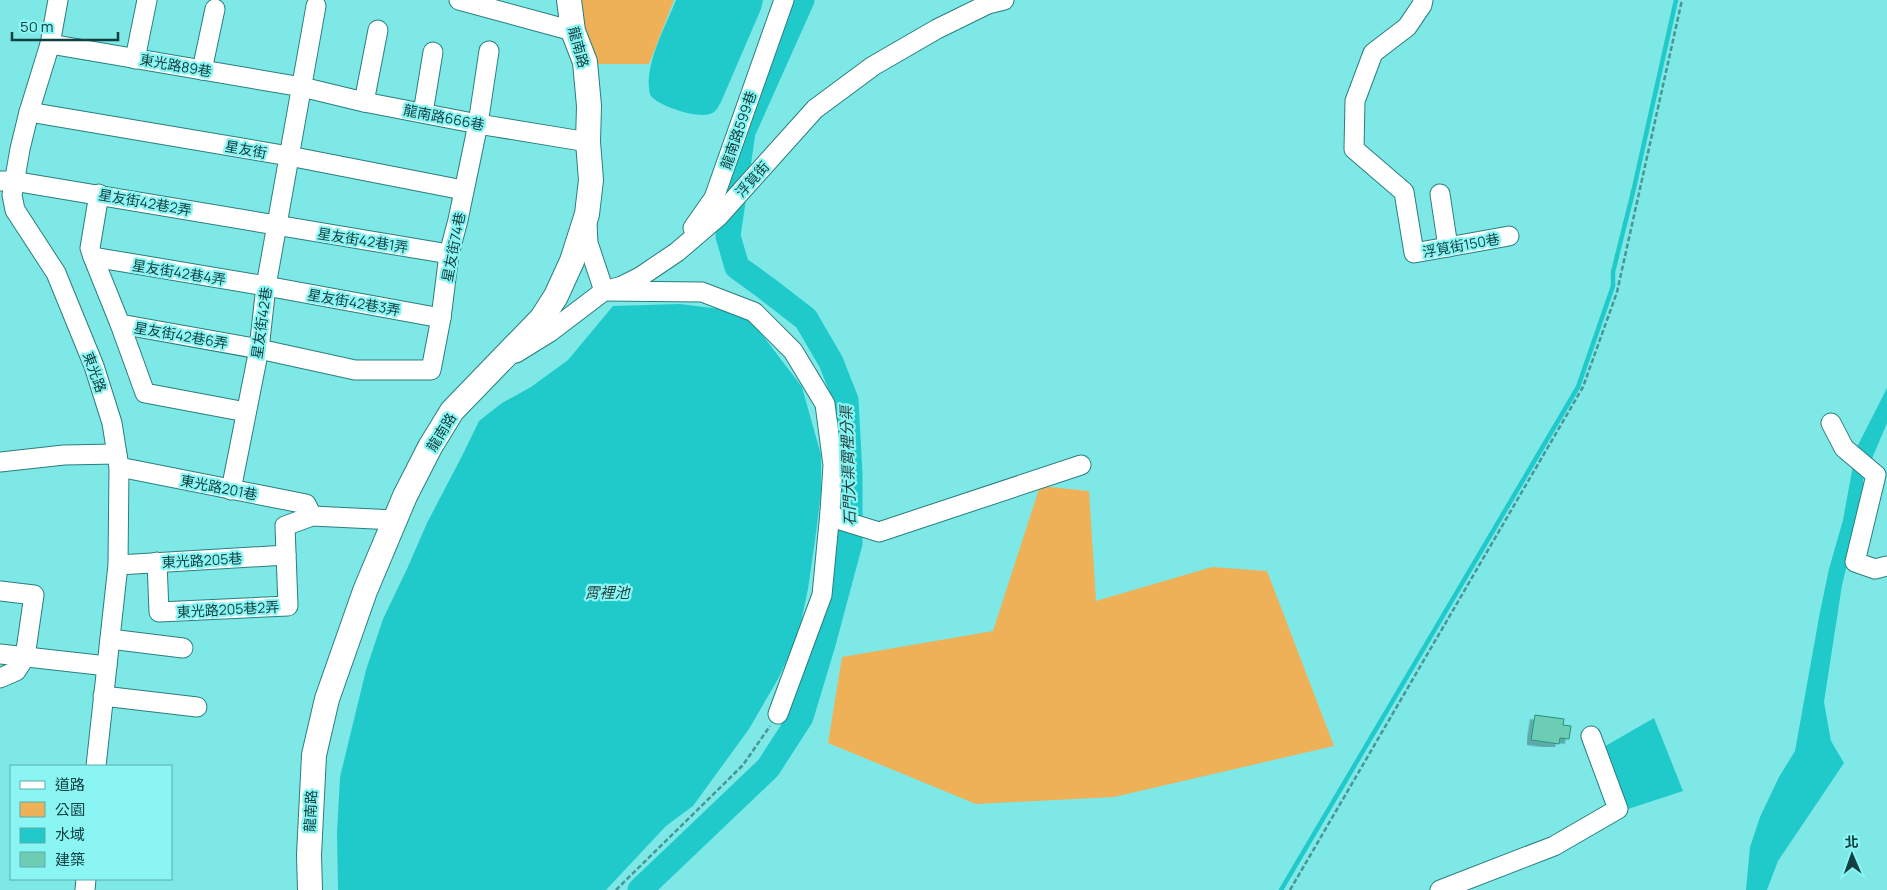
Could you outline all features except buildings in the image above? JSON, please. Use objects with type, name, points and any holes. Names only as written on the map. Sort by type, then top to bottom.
[{"type":"main road","name":"龍南路","points":[[310,890],[309,846],[314,754],[327,699],[364,591],[430,446],[452,411],[542,318],[556,296],[572,261],[587,214],[590,180],[589,106],[585,62],[573,31],[568,0]]},
{"type":"street","name":"東光路","points":[[58,0],[50,44],[7,181],[6,204],[15,210],[56,273],[96,373],[112,423],[118,460],[118,564],[96,765]]},
{"type":"street","points":[[135,58],[147,0]]},
{"type":"street","points":[[459,0],[573,31]]},
{"type":"street","name":"龍南路599巷","points":[[677,252],[714,198],[784,0]]},
{"type":"street","name":"浮筧街","points":[[500,362],[550,332],[604,291],[622,286],[640,277],[677,252],[718,216],[815,109],[872,66],[937,29],[988,4],[1004,0]]},
{"type":"street","name":"浮筧街150巷","points":[[1423,0],[1422,5],[1407,27],[1373,53],[1355,101],[1354,149],[1404,192],[1414,253],[1509,236]]},
{"type":"street","name":"星友街42巷","points":[[231,490],[259,349],[266,286],[316,6]]},
{"type":"street","points":[[202,70],[215,9]]},
{"type":"street","points":[[364,102],[378,30]]},
{"type":"street","name":"東光路89巷","points":[[50,44],[302,87]]},
{"type":"street","name":"星友街74巷","points":[[431,370],[441,318],[448,254],[458,220],[478,124],[489,51]]},
{"type":"street","points":[[423,113],[433,52]]},
{"type":"street","name":"龍南路666巷","points":[[302,87],[364,102],[478,124],[588,142]]},
{"type":"street","name":"星友街","points":[[29,112],[289,156],[463,190]]},
{"type":"street","name":"星友街42巷2弄","points":[[7,181],[99,194],[277,226]]},
{"type":"street","name":"星友街42巷6弄","points":[[99,194],[90,248],[92,258],[120,324],[259,349],[355,370],[431,370]]},
{"type":"street","points":[[1440,194],[1448,247]]},
{"type":"street","points":[[587,214],[588,242],[604,291],[702,292],[754,312],[793,350],[824,404],[832,466],[834,516],[822,595],[778,714]]},
{"type":"street","name":"星友街42巷1弄","points":[[277,226],[448,254]]},
{"type":"street","name":"星友街42巷4弄","points":[[92,258],[266,286]]},
{"type":"street","name":"星友街42巷3弄","points":[[266,286],[441,318]]},
{"type":"street","points":[[120,324],[145,392],[246,412]]},
{"type":"street","points":[[1831,423],[1844,448],[1876,475],[1855,562],[1875,568],[1887,566]]},
{"type":"street","name":"東光路201巷","points":[[0,462],[64,455],[118,460],[231,490],[306,504],[312,516]]},
{"type":"street","points":[[834,516],[879,532],[1081,465]]},
{"type":"street","points":[[286,555],[285,526],[312,516],[395,520]]},
{"type":"street","name":"東光路205巷","points":[[118,564],[286,555]]},
{"type":"street","name":"東光路205巷2弄","points":[[156,562],[159,612],[288,606],[286,555]]},
{"type":"street","points":[[0,591],[34,595],[25,657],[16,671],[0,678]]},
{"type":"street","points":[[110,639],[183,648]]},
{"type":"street","points":[[0,654],[107,666]]},
{"type":"street","points":[[103,696],[197,707]]},
{"type":"street","points":[[1440,890],[1554,846],[1618,810],[1591,736]]},
{"type":"path","points":[[1290,890],[1583,387],[1617,292],[1682,0]]},
{"type":"path","points":[[616,890],[743,764],[778,714]]},
{"type":"green space","points":[[580,0],[674,0],[649,64],[596,64],[581,27]]},
{"type":"green space","points":[[1040,486],[1089,491],[1096,601],[1212,567],[1267,571],[1334,746],[1114,797],[976,804],[828,743],[842,657],[993,631]]},
{"type":"water","points":[[676,0],[763,0],[761,9],[721,102],[715,111],[709,114],[692,114],[673,109],[658,102],[649,92],[649,78],[654,55]]},
{"type":"water","name":"霄裡池","points":[[680,304],[728,310],[754,324],[802,387],[821,455],[821,492],[816,533],[808,589],[798,636],[778,679],[749,729],[693,806],[666,826],[606,890],[338,890],[337,833],[340,777],[366,670],[383,619],[427,523],[479,421],[502,403],[531,387],[568,360],[613,306]]},
{"type":"water","points":[[1887,388],[1887,423],[1863,480],[1864,496],[1842,585],[1824,702],[1831,741],[1844,763],[1778,861],[1767,890],[1746,890],[1750,847],[1760,817],[1779,777],[1795,751],[1820,612],[1829,569],[1843,520],[1856,449]]},
{"type":"water","points":[[1654,718],[1683,791],[1625,810],[1602,748]]},
{"type":"waterway","name":"石門大渠霄裡分渠","points":[[640,890],[768,768],[801,717],[850,543],[850,474],[846,400],[831,362],[806,319],[737,267],[728,236],[743,132],[802,0]]},
{"type":"waterway","points":[[1281,890],[1578,387],[1613,286],[1613,272],[1634,188],[1676,0]]}]
